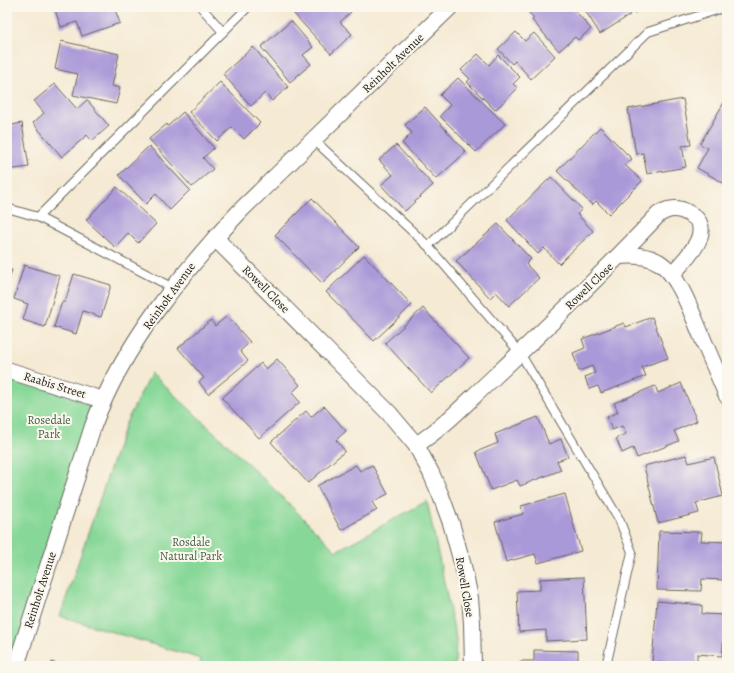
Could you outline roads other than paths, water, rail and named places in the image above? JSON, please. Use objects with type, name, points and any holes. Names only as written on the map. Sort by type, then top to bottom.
[{"type":"street","name":"Reinholt Avenue","points":[[16,666],[93,426],[116,373],[132,346],[173,288],[241,210],[450,7]]},
{"type":"street","points":[[619,256],[659,214],[666,210],[675,208],[683,210],[693,215],[697,219],[700,224],[701,232],[698,242],[672,274]]},
{"type":"street","name":"Rowell Close","points":[[215,238],[389,413],[416,445],[442,496],[463,566],[470,598],[473,666]]},
{"type":"street","name":"Rowell Close","points":[[416,445],[436,430],[520,353],[619,256],[635,255],[650,257],[662,264],[672,274],[687,302],[727,396]]},
{"type":"street","name":"Raabis Street","points":[[7,370],[103,400]]},
{"type":"lane","points":[[201,7],[223,32]]},
{"type":"lane","points":[[38,217],[248,7]]},
{"type":"lane","points":[[428,246],[648,32],[726,7]]},
{"type":"lane","points":[[314,140],[428,246],[520,353],[619,519],[632,552],[606,666]]},
{"type":"lane","points":[[7,208],[38,217],[173,288]]},
{"type":"park label","name":"Rosedale Park","points":[[49,427]]},
{"type":"park label","name":"Rosdale Natural Park","points":[[191,549]]}]
